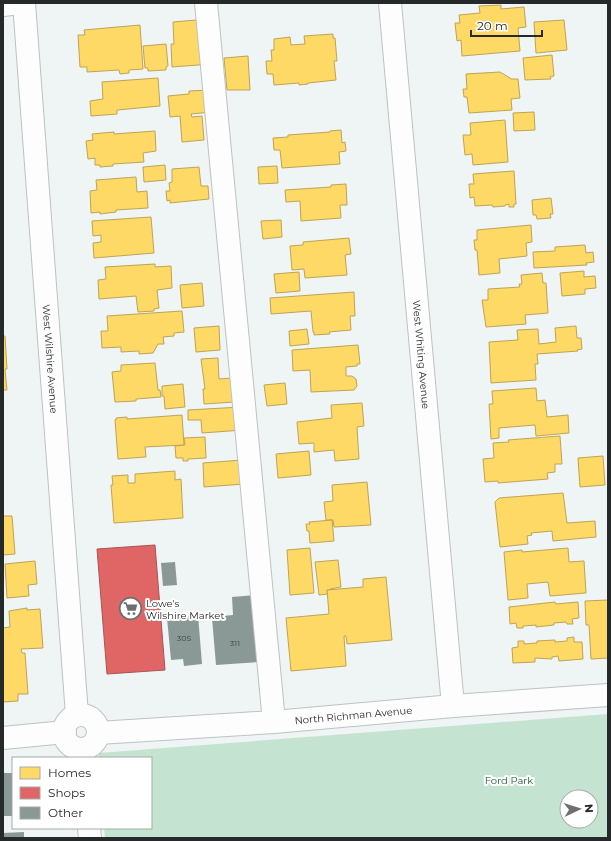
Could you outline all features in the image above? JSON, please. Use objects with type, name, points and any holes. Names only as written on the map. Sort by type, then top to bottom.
[{"type":"street","points":[[3,5],[19,3]]},
{"type":"street","name":"West Wilshire Avenue","points":[[24,3],[78,715]]},
{"type":"street","points":[[206,3],[274,722]]},
{"type":"street","name":"West Whiting Avenue","points":[[390,3],[453,706]]},
{"type":"street","name":"North Richman Avenue","points":[[98,733],[274,722],[453,706],[608,695]]},
{"type":"street","points":[[78,715],[83,715],[93,720],[97,724],[98,733],[96,740],[83,753],[68,742],[65,732],[68,722],[78,715]]},
{"type":"street","points":[[3,738],[65,732]]},
{"type":"green space","name":"Ford Park","points":[[608,714],[608,838],[105,838],[104,829],[152,829],[152,757],[99,757],[99,753]]},
{"type":"building: Homes","points":[[501,5],[501,9],[524,7],[526,27],[518,28],[520,51],[462,56],[461,40],[457,41],[455,23],[460,23],[459,15],[480,13],[479,6]]},
{"type":"building: Homes","points":[[208,19],[211,64],[172,67],[171,44],[174,44],[173,22]]},
{"type":"building: Homes","points":[[564,20],[567,50],[536,53],[534,22]]},
{"type":"building: Homes","points":[[140,25],[143,69],[129,70],[129,73],[120,74],[119,70],[87,72],[87,67],[80,67],[78,35],[85,35],[84,30]]},
{"type":"building: Homes","points":[[333,34],[333,38],[335,38],[337,61],[334,61],[336,80],[299,85],[299,83],[274,85],[273,74],[267,74],[266,61],[272,61],[271,50],[274,50],[274,39],[290,37],[291,45],[305,44],[304,36]]},
{"type":"building: Homes","points":[[166,44],[168,66],[166,67],[166,70],[148,71],[148,68],[145,68],[143,46]]},
{"type":"building: Homes","points":[[552,55],[554,76],[550,77],[551,79],[525,80],[523,58]]},
{"type":"building: Homes","points":[[248,56],[250,90],[227,90],[224,58]]},
{"type":"building: Homes","points":[[500,72],[511,79],[518,79],[520,98],[511,99],[512,110],[469,113],[467,97],[464,97],[463,89],[467,89],[466,74]]},
{"type":"building: Homes","points":[[158,78],[160,106],[117,110],[117,114],[91,116],[90,101],[103,99],[102,82]]},
{"type":"building: Homes","points":[[210,90],[212,112],[191,114],[192,117],[202,116],[204,140],[182,142],[180,116],[170,117],[168,96],[189,94],[189,91]]},
{"type":"building: Homes","points":[[534,112],[535,130],[514,131],[513,113]]},
{"type":"building: Homes","points":[[505,120],[508,162],[473,165],[472,154],[465,155],[463,135],[471,135],[470,123]]},
{"type":"building: Homes","points":[[341,130],[342,143],[345,142],[346,151],[339,152],[340,164],[282,168],[280,150],[274,150],[273,138],[288,137],[288,135]]},
{"type":"building: Homes","points":[[155,131],[156,151],[143,153],[144,162],[113,164],[113,166],[100,167],[100,165],[95,165],[95,158],[88,159],[86,141],[93,140],[92,134]]},
{"type":"building: Homes","points":[[165,165],[166,180],[144,182],[143,167]]},
{"type":"building: Homes","points":[[277,166],[278,183],[259,184],[258,167]]},
{"type":"building: Homes","points":[[199,167],[201,186],[208,186],[209,199],[170,203],[170,200],[167,201],[166,191],[170,191],[169,183],[172,182],[172,169]]},
{"type":"building: Homes","points":[[514,171],[516,204],[514,204],[514,207],[509,207],[509,204],[505,206],[493,207],[492,205],[475,206],[474,197],[470,198],[469,184],[474,184],[473,174]]},
{"type":"building: Homes","points":[[136,177],[137,192],[147,191],[148,208],[116,210],[116,212],[100,214],[100,212],[91,213],[90,191],[97,190],[96,180]]},
{"type":"building: Homes","points":[[346,184],[347,205],[340,205],[341,218],[301,221],[300,201],[286,202],[285,190],[331,187],[331,185]]},
{"type":"building: Homes","points":[[551,198],[553,214],[550,214],[551,218],[537,219],[536,215],[533,215],[532,200]]},
{"type":"building: Homes","points":[[151,217],[154,253],[94,258],[93,243],[101,242],[101,235],[93,236],[92,221]]},
{"type":"building: Homes","points":[[281,220],[282,237],[263,239],[261,221]]},
{"type":"building: Homes","points":[[531,225],[532,242],[526,243],[527,256],[499,259],[500,273],[479,275],[477,250],[475,250],[474,240],[477,240],[477,230]]},
{"type":"building: Homes","points":[[349,238],[351,254],[345,255],[347,275],[305,278],[304,269],[292,270],[290,246],[303,245],[303,242]]},
{"type":"building: Homes","points":[[585,245],[586,253],[593,252],[594,262],[586,263],[587,265],[534,268],[533,252],[555,251],[555,247]]},
{"type":"building: Homes","points":[[155,264],[155,267],[171,266],[172,288],[157,290],[159,308],[154,309],[154,311],[138,312],[136,296],[99,299],[98,280],[106,279],[105,267]]},
{"type":"building: Homes","points":[[584,271],[584,277],[595,276],[596,288],[585,289],[585,294],[562,296],[560,273]]},
{"type":"building: Homes","points":[[299,272],[300,291],[276,293],[274,274]]},
{"type":"building: Homes","points":[[542,273],[543,283],[546,283],[548,313],[525,315],[526,324],[486,327],[482,300],[488,300],[488,289],[520,287],[519,284],[522,284],[521,275]]},
{"type":"building: Homes","points":[[202,283],[204,306],[182,308],[180,285]]},
{"type":"building: Homes","points":[[354,292],[355,316],[350,316],[351,330],[314,335],[311,311],[271,314],[270,298]]},
{"type":"building: Homes","points":[[182,311],[184,332],[174,333],[174,336],[163,337],[164,344],[158,344],[153,353],[139,354],[139,351],[121,352],[121,347],[102,348],[101,331],[108,331],[107,316]]},
{"type":"building: Homes","points":[[219,326],[220,350],[196,352],[194,328]]},
{"type":"building: Homes","points":[[576,326],[577,338],[581,338],[582,349],[577,350],[578,351],[537,354],[538,364],[535,364],[536,380],[491,383],[489,342],[518,340],[517,330],[538,329],[539,344],[556,342],[555,328]]},
{"type":"building: Homes","points":[[307,329],[309,344],[290,346],[289,331]]},
{"type":"building: Homes","points":[[3,336],[5,336],[7,369],[5,369],[7,390],[3,390]]},
{"type":"building: Homes","points":[[358,345],[360,364],[357,364],[357,366],[346,367],[346,376],[352,376],[356,379],[357,386],[354,390],[311,392],[310,370],[293,371],[292,350]]},
{"type":"building: Homes","points":[[218,358],[219,379],[233,378],[235,402],[204,404],[203,389],[205,389],[201,359]]},
{"type":"building: Homes","points":[[155,363],[158,390],[160,390],[161,397],[136,399],[136,401],[115,402],[112,372],[121,371],[121,365]]},
{"type":"building: Homes","points":[[285,383],[287,404],[267,406],[264,385]]},
{"type":"building: Homes","points":[[183,384],[185,407],[165,409],[164,396],[162,396],[162,386]]},
{"type":"building: Homes","points":[[536,388],[537,401],[545,400],[547,417],[568,415],[569,433],[536,436],[535,425],[499,428],[499,438],[491,439],[489,404],[493,404],[492,391]]},
{"type":"building: Homes","points":[[362,403],[364,426],[357,427],[359,459],[335,461],[334,450],[314,452],[314,443],[299,444],[297,422],[332,418],[331,405]]},
{"type":"building: Homes","points":[[241,407],[243,430],[202,433],[201,420],[188,420],[188,410]]},
{"type":"building: Homes","points":[[182,415],[184,445],[145,447],[146,457],[118,459],[116,418],[127,417],[127,419]]},
{"type":"building: Homes","points":[[560,436],[562,464],[555,464],[555,472],[547,473],[548,479],[498,483],[498,481],[485,482],[483,459],[494,458],[493,443],[509,442],[508,440]]},
{"type":"building: Homes","points":[[205,437],[206,458],[188,459],[188,461],[183,461],[183,458],[176,458],[175,446],[185,445],[184,438]]},
{"type":"building: Homes","points":[[309,451],[311,475],[278,478],[276,454]]},
{"type":"building: Homes","points":[[603,456],[605,485],[580,487],[578,458]]},
{"type":"building: Homes","points":[[242,460],[244,484],[204,487],[203,463]]},
{"type":"building: Homes","points":[[175,471],[175,480],[181,479],[183,518],[114,523],[111,485],[113,485],[112,476],[128,475],[128,483],[135,483],[135,474]]},
{"type":"building: Homes","points":[[367,482],[371,525],[334,527],[333,520],[326,520],[324,502],[333,501],[332,485]]},
{"type":"building: Homes","points":[[563,493],[567,523],[595,521],[596,537],[553,541],[552,531],[531,533],[532,535],[527,536],[528,544],[500,547],[495,502],[499,498]]},
{"type":"building: Homes","points":[[3,516],[12,516],[15,554],[3,555]]},
{"type":"building: Homes","points":[[332,520],[334,541],[310,543],[309,531],[307,531],[306,524],[310,524],[309,522]]},
{"type":"building: Homes","points":[[310,548],[314,593],[290,595],[287,550]]},
{"type":"building: Homes","points":[[568,548],[569,562],[584,561],[586,593],[550,596],[548,582],[527,584],[528,598],[508,600],[504,552]]},
{"type":"building: Homes","points":[[338,560],[341,587],[327,590],[328,594],[319,595],[315,562]]},
{"type":"building: Homes","points":[[35,561],[37,584],[28,585],[29,596],[7,598],[5,564]]},
{"type":"building: Homes","points":[[386,577],[392,640],[347,644],[346,636],[344,636],[346,666],[291,671],[286,618],[329,614],[327,590],[363,587],[363,579]]},
{"type":"building: Homes","points":[[608,600],[608,658],[591,659],[589,625],[586,625],[585,601]]},
{"type":"building: Homes","points":[[555,602],[556,604],[578,602],[579,618],[572,619],[573,624],[567,624],[566,622],[554,623],[554,625],[536,627],[536,625],[523,626],[523,628],[517,628],[516,623],[510,624],[509,607]]},
{"type":"building: Homes","points":[[27,608],[27,610],[40,609],[43,648],[21,649],[22,653],[25,653],[28,694],[18,694],[18,701],[3,702],[3,628],[10,627],[9,611]]},
{"type":"building: Homes","points":[[574,637],[574,642],[582,642],[583,659],[559,661],[558,656],[552,657],[552,659],[535,658],[535,662],[513,663],[512,648],[518,647],[518,641],[524,641],[524,644],[537,643],[537,641],[555,640],[555,642],[567,641],[567,638]]},
{"type":"building: Shops","name":"Lowe's Wilshire Market","points":[[155,545],[165,670],[107,674],[97,549]]},
{"type":"building: Other","points":[[175,562],[177,585],[163,586],[161,563]]},
{"type":"building: Other","points":[[256,595],[259,662],[216,665],[212,618],[214,617],[214,612],[223,612],[223,616],[233,615],[232,597]]},
{"type":"building: Other","points":[[198,615],[202,664],[184,666],[183,659],[171,660],[167,618]]},
{"type":"building: Other","points":[[3,773],[12,773],[12,816],[3,816]]},
{"type":"building: Other","points":[[24,832],[24,838],[3,838],[3,833]]},
{"type":"place","name":"Lowe's Wilshire Market","points":[[131,609]]}]
